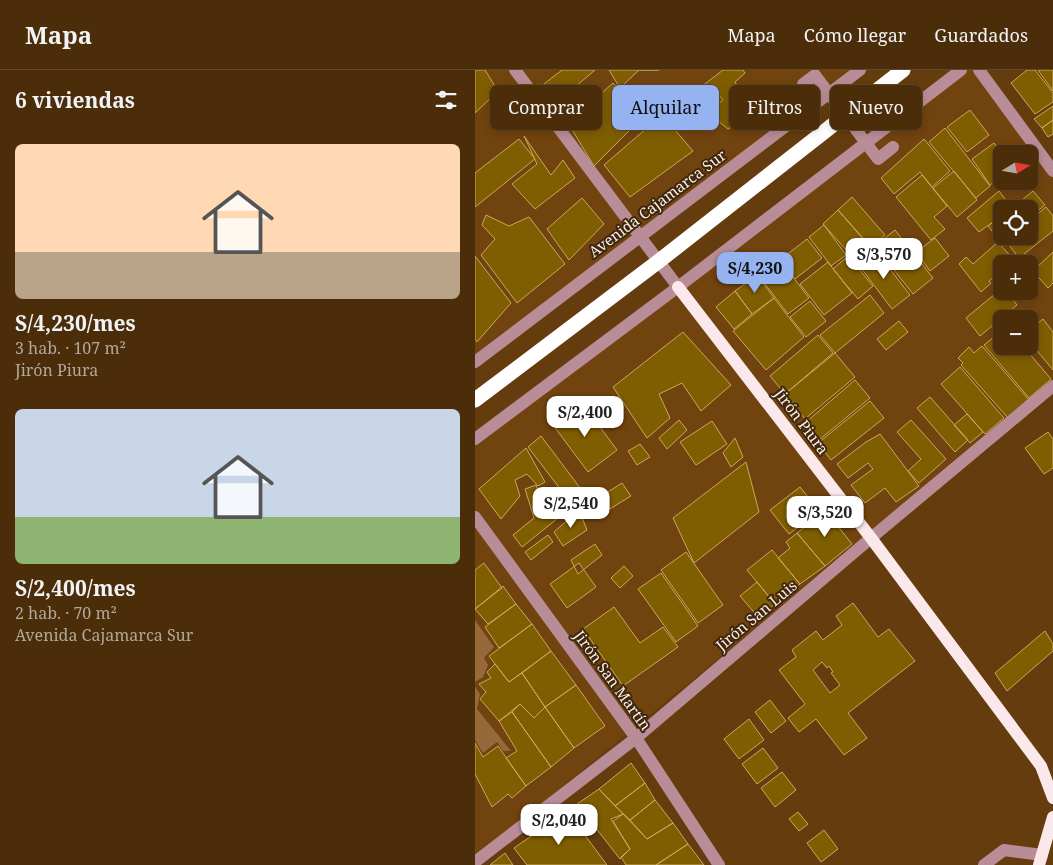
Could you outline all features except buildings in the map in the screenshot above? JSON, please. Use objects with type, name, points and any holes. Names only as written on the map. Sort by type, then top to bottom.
[{"type":"highway","points":[[475,400],[659,261],[903,70]]},
{"type":"main road","name":"Jirón Piura","points":[[678,287],[871,538],[1041,766],[1053,798]]},
{"type":"main road","points":[[1040,860],[1053,817]]},
{"type":"street","name":"Jirón Piura","points":[[515,70],[678,287]]},
{"type":"street","name":"Avenida Cajamarca Sur","points":[[475,362],[859,70]]},
{"type":"street","points":[[475,439],[678,287],[961,70]]},
{"type":"street","points":[[979,70],[1053,171]]},
{"type":"street","points":[[803,84],[815,75],[878,158],[893,147]]},
{"type":"street","name":"Jirón San Luis","points":[[475,862],[636,738],[1053,386]]},
{"type":"street","name":"Jirón San Martín","points":[[475,517],[636,738],[719,865]]},
{"type":"street","points":[[984,865],[1004,850],[1040,860]]},
{"type":"shaded area","points":[[475,70],[854,70],[834,85],[830,85],[830,88],[820,96],[820,85],[729,85],[729,130],[776,130],[475,361]]},
{"type":"shaded area","points":[[961,70],[979,70],[1034,145],[993,145],[993,190],[1038,190],[1038,151],[1053,171],[1053,385],[475,858],[475,443],[883,130],[922,130],[922,100]]},
{"type":"shaded area","points":[[475,620],[494,647],[484,658],[488,665],[483,677],[475,682]]},
{"type":"shaded area","points":[[475,687],[480,694],[477,709],[511,751],[503,751],[497,742],[483,753],[475,740]]}]
